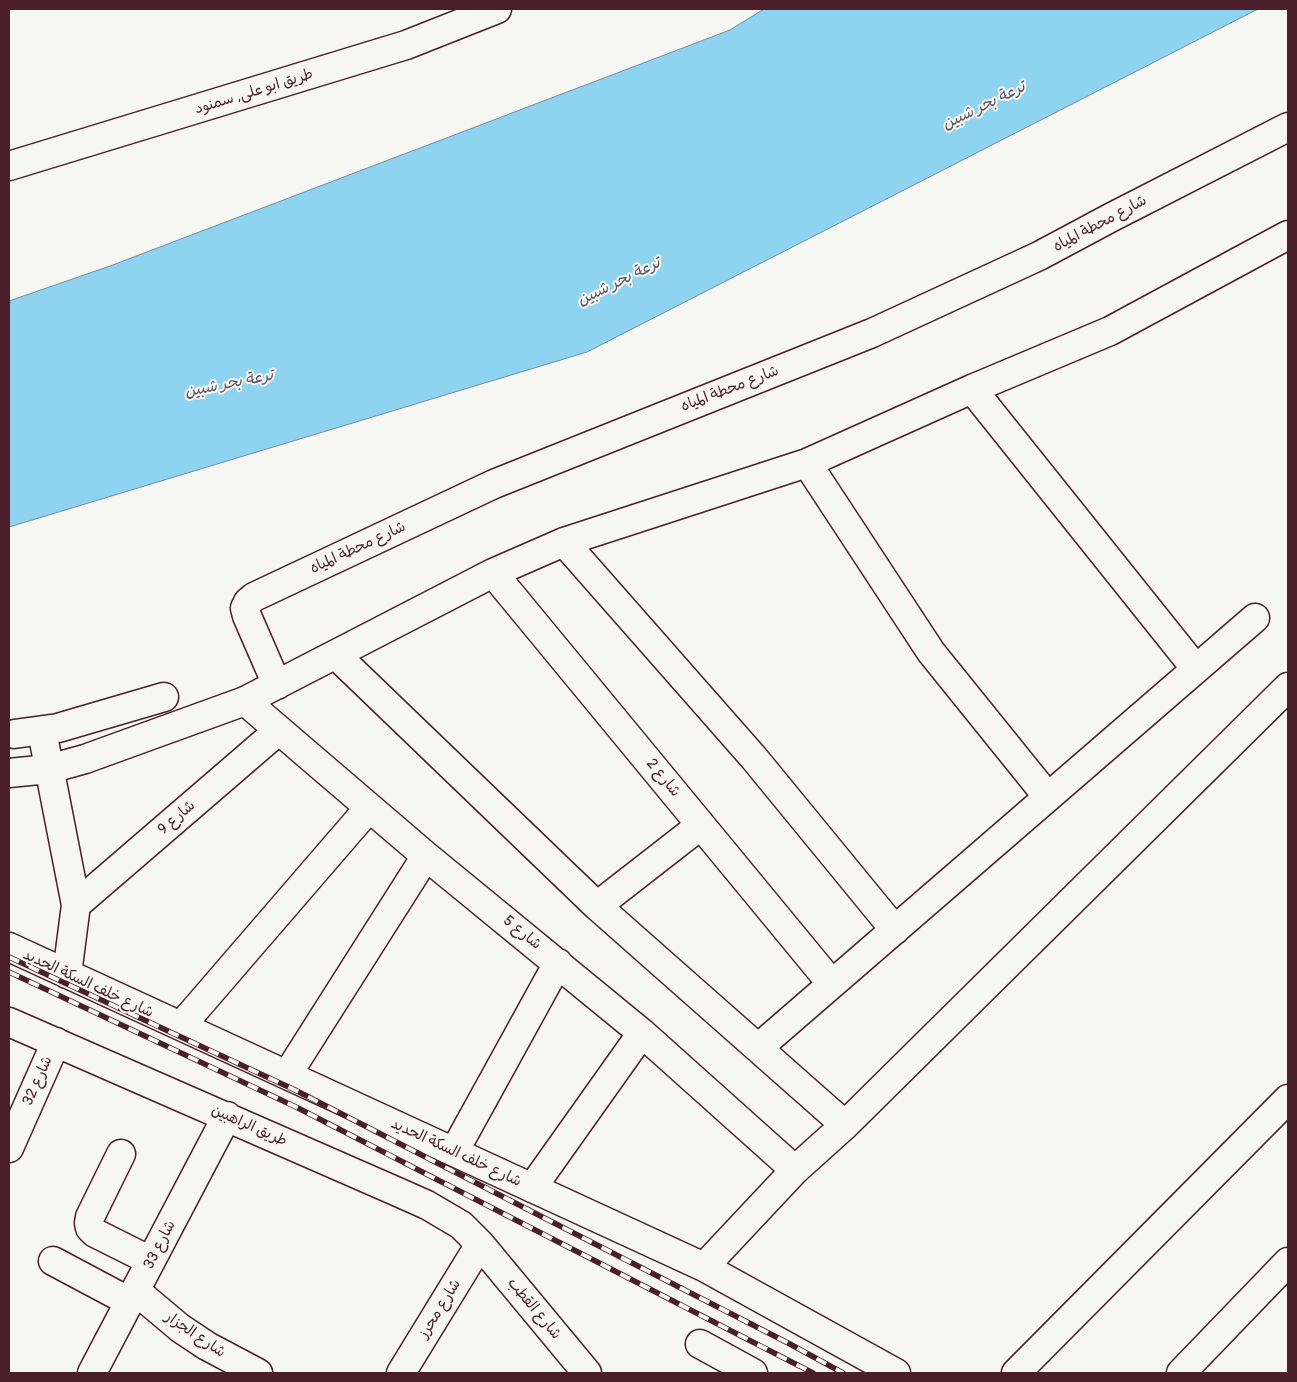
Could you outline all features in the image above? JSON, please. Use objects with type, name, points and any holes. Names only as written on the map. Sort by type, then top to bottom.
[{"type":"street","name":"طريق ابو على, سمنود","points":[[9,166],[406,46],[497,9]]},
{"type":"street","name":"شارع محطة المياه","points":[[277,685],[247,616],[246,608],[248,602],[254,597],[494,484],[872,333],[1039,256],[1288,127]]},
{"type":"street","points":[[9,773],[49,769],[85,759],[245,701],[493,573],[564,542],[807,463],[972,389],[1110,331],[1288,235]]},
{"type":"street","points":[[972,389],[1196,669]]},
{"type":"street","points":[[807,463],[931,652],[1048,797]]},
{"type":"street","points":[[564,542],[754,758],[895,930]]},
{"type":"street","name":"شارع 2","points":[[493,573],[832,984]]},
{"type":"street","points":[[758,1048],[1255,618]]},
{"type":"street","points":[[336,654],[597,906],[845,1125]]},
{"type":"street","points":[[704,1267],[795,1170],[845,1125],[1288,687]]},
{"type":"street","points":[[14,734],[42,731],[164,698]]},
{"type":"street","name":"شارع 5","points":[[245,701],[426,856],[642,1033],[795,1170]]},
{"type":"street","points":[[42,731],[76,905],[67,974]]},
{"type":"street","name":"شارع 9","points":[[76,905],[278,731]]},
{"type":"street","points":[[181,1026],[369,808]]},
{"type":"street","points":[[597,906],[701,824]]},
{"type":"street","points":[[287,1075],[426,856]]},
{"type":"street","name":"شارع خلف السكة الحديد","points":[[9,947],[704,1267],[896,1373]]},
{"type":"street","points":[[454,1152],[558,963]]},
{"type":"street","name":"طريق الراهبين","points":[[9,1022],[427,1205],[461,1225],[480,1244]]},
{"type":"street","points":[[532,1188],[642,1033]]},
{"type":"street","name":"شارع 32","points":[[9,1148],[56,1042]]},
{"type":"street","points":[[1016,1373],[1288,1099]]},
{"type":"street","name":"شارع 33","points":[[92,1373],[227,1116]]},
{"type":"street","points":[[121,1154],[90,1217],[90,1228],[95,1233],[151,1261]]},
{"type":"street","name":"شارع محرز","points":[[411,1370],[480,1244]]},
{"type":"street","name":"شارع القطب","points":[[480,1244],[587,1373]]},
{"type":"street","name":"شارع الجزار","points":[[53,1261],[133,1296],[207,1346],[258,1373]]},
{"type":"street","points":[[1181,1373],[1288,1262]]},
{"type":"street","points":[[700,1344],[753,1373]]},
{"type":"water","name":"ترعة بحر شبين","points":[[764,9],[1258,9],[587,352],[9,527],[9,301],[110,266],[730,30]]},
{"type":"railway","points":[[9,957],[295,1090],[843,1373]]},
{"type":"railway","points":[[9,972],[298,1108],[813,1373]]}]
